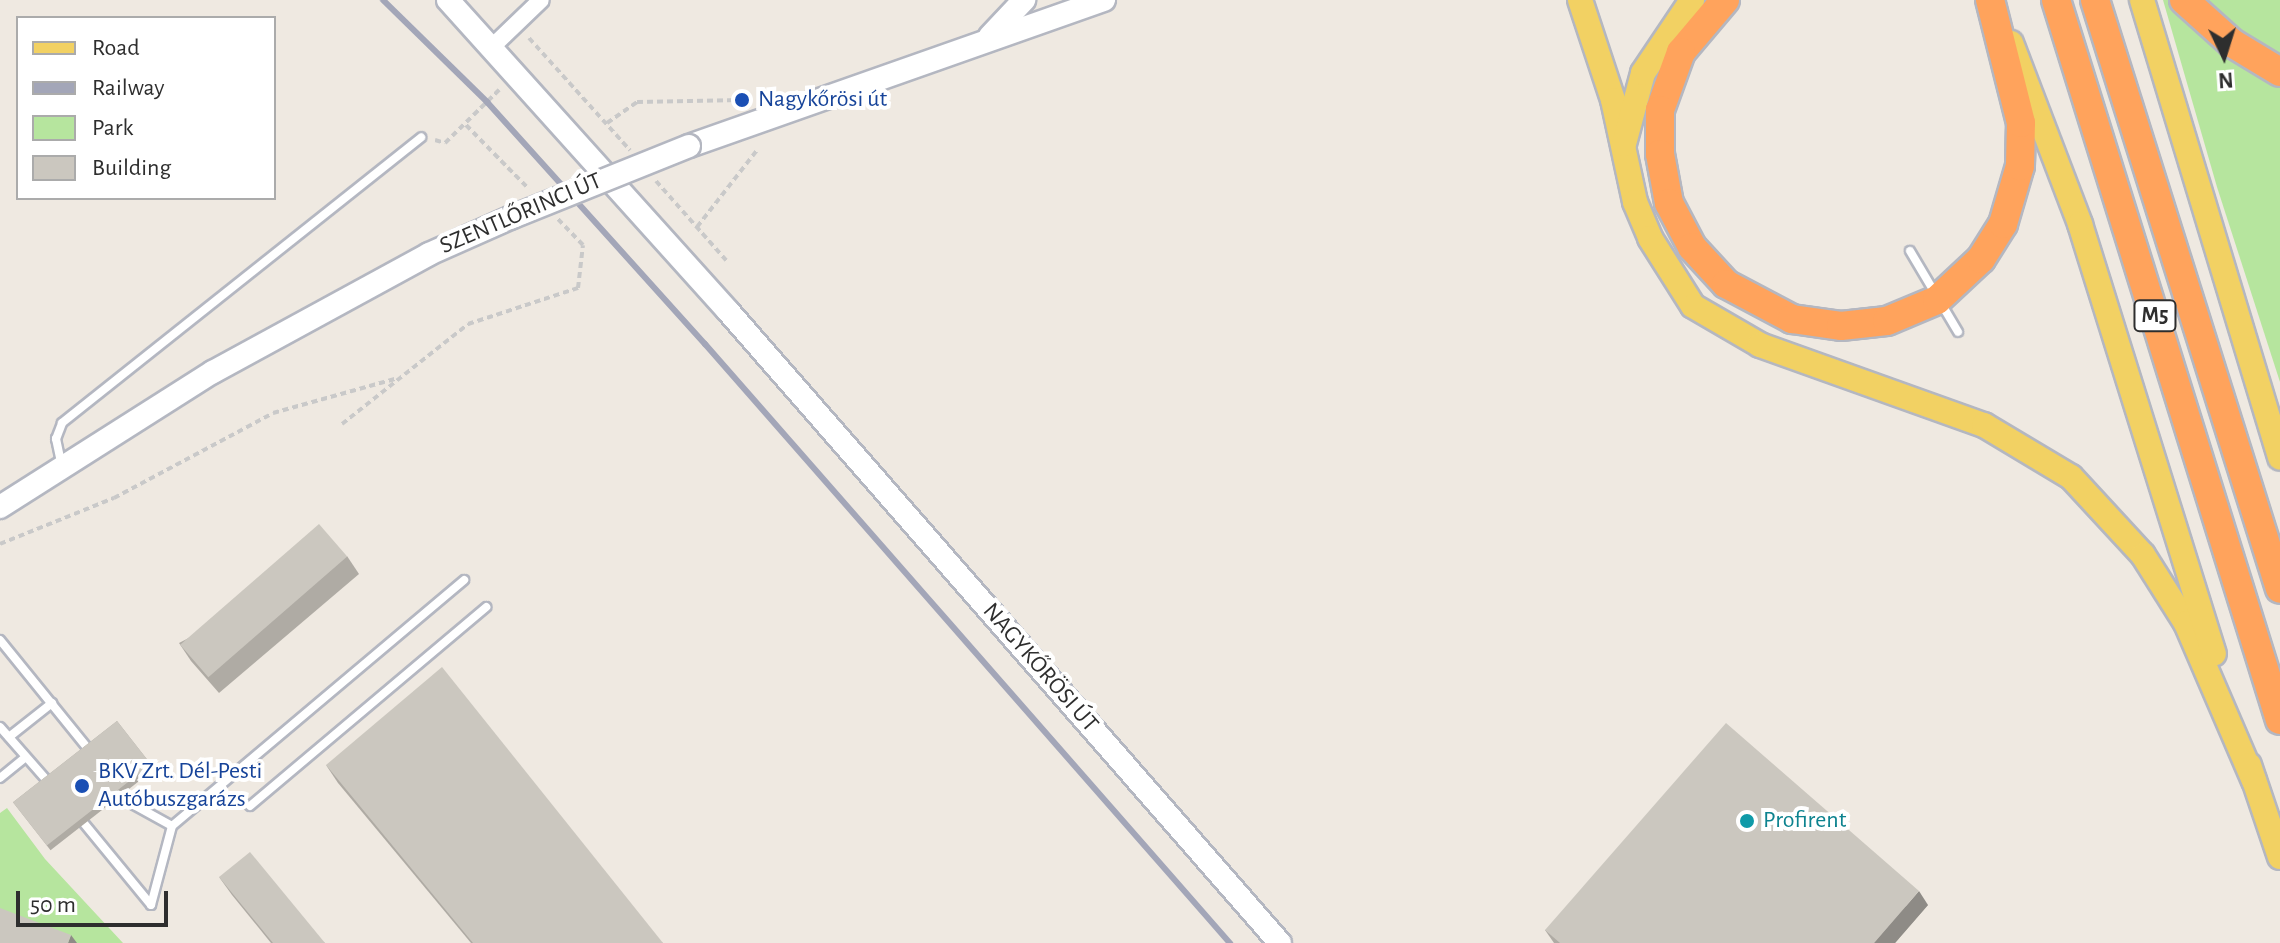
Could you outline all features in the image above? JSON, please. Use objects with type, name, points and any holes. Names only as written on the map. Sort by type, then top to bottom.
[{"type":"highway","points":[[1725,0],[1681,52],[1660,110],[1663,179],[1692,247],[1726,284],[1792,319],[1866,325],[1905,316],[1937,300],[1966,276],[1995,240],[2020,166],[2018,102],[1993,0]]},
{"type":"highway","name":"M5","points":[[2056,0],[2280,720]]},
{"type":"highway","name":"M5","points":[[2095,0],[2280,589]]},
{"type":"highway","points":[[2184,0],[2232,43],[2280,72]]},
{"type":"main road","name":"NAGYKŐRÖSI ÚT","points":[[448,0],[493,46],[1280,943]]},
{"type":"main road","points":[[976,46],[1006,25],[1024,0]]},
{"type":"main road","name":"SZENTLŐRINCI ÚT","points":[[0,507],[318,313],[510,218],[689,146],[976,46],[1080,4],[1104,0]]},
{"type":"main road","points":[[1580,0],[1613,100],[1623,149],[1650,238],[1693,306],[1724,328],[1772,350],[1984,425],[2071,477],[2097,501],[2143,555],[2186,623],[2254,781],[2280,857]]},
{"type":"main road","points":[[1623,149],[1643,73],[1692,0]]},
{"type":"main road","name":"M5","points":[[1993,0],[2080,224],[2254,781]]},
{"type":"main road","points":[[2142,0],[2280,458]]},
{"type":"street","points":[[493,46],[541,0]]},
{"type":"lane","points":[[62,468],[56,439],[62,423],[421,137]]},
{"type":"lane","points":[[1910,251],[1958,332]]},
{"type":"lane","points":[[75,812],[151,905],[172,826],[464,580]]},
{"type":"lane","points":[[250,806],[486,607]]},
{"type":"lane","points":[[0,640],[97,760]]},
{"type":"lane","points":[[9,737],[52,703]]},
{"type":"lane","points":[[0,727],[55,790]]},
{"type":"lane","points":[[0,778],[26,757]]},
{"type":"lane","points":[[116,783],[134,805],[172,826]]},
{"type":"path","points":[[516,24],[635,156]]},
{"type":"path","points":[[421,137],[445,143],[499,89],[503,94],[546,58]]},
{"type":"path","points":[[606,123],[637,102],[742,100]]},
{"type":"path","points":[[466,125],[540,201]]},
{"type":"path","points":[[697,227],[758,149]]},
{"type":"path","points":[[654,178],[726,260]]},
{"type":"path","points":[[342,424],[468,324],[578,288],[583,245],[551,212]]},
{"type":"path","points":[[0,544],[114,498],[273,413],[402,377]]},
{"type":"green space","points":[[2163,0],[2280,0],[2280,382],[2217,187]]},
{"type":"green space","points":[[7,808],[45,859],[123,943],[0,943],[0,813]]},
{"type":"building","points":[[319,524],[347,556],[208,677],[180,645]]},
{"type":"building","points":[[442,667],[663,943],[473,943],[326,765]]},
{"type":"building","points":[[117,721],[151,764],[47,846],[13,802]]},
{"type":"building","name":"Profirent","points":[[1726,723],[1919,891],[1874,943],[1560,943],[1545,930]]},
{"type":"building","points":[[250,852],[325,943],[273,943],[219,877]]},
{"type":"building","points":[[0,908],[71,935],[68,943],[0,943]]},
{"type":"railway","points":[[383,0],[487,102],[705,344],[1230,943]]},
{"type":"place","name":"Nagykőrösi út","points":[[742,100]]},
{"type":"place","name":"BKV Zrt. Dél-Pesti Autóbuszgarázs","points":[[82,786]]},
{"type":"place","name":"Profirent","points":[[1747,821]]}]
